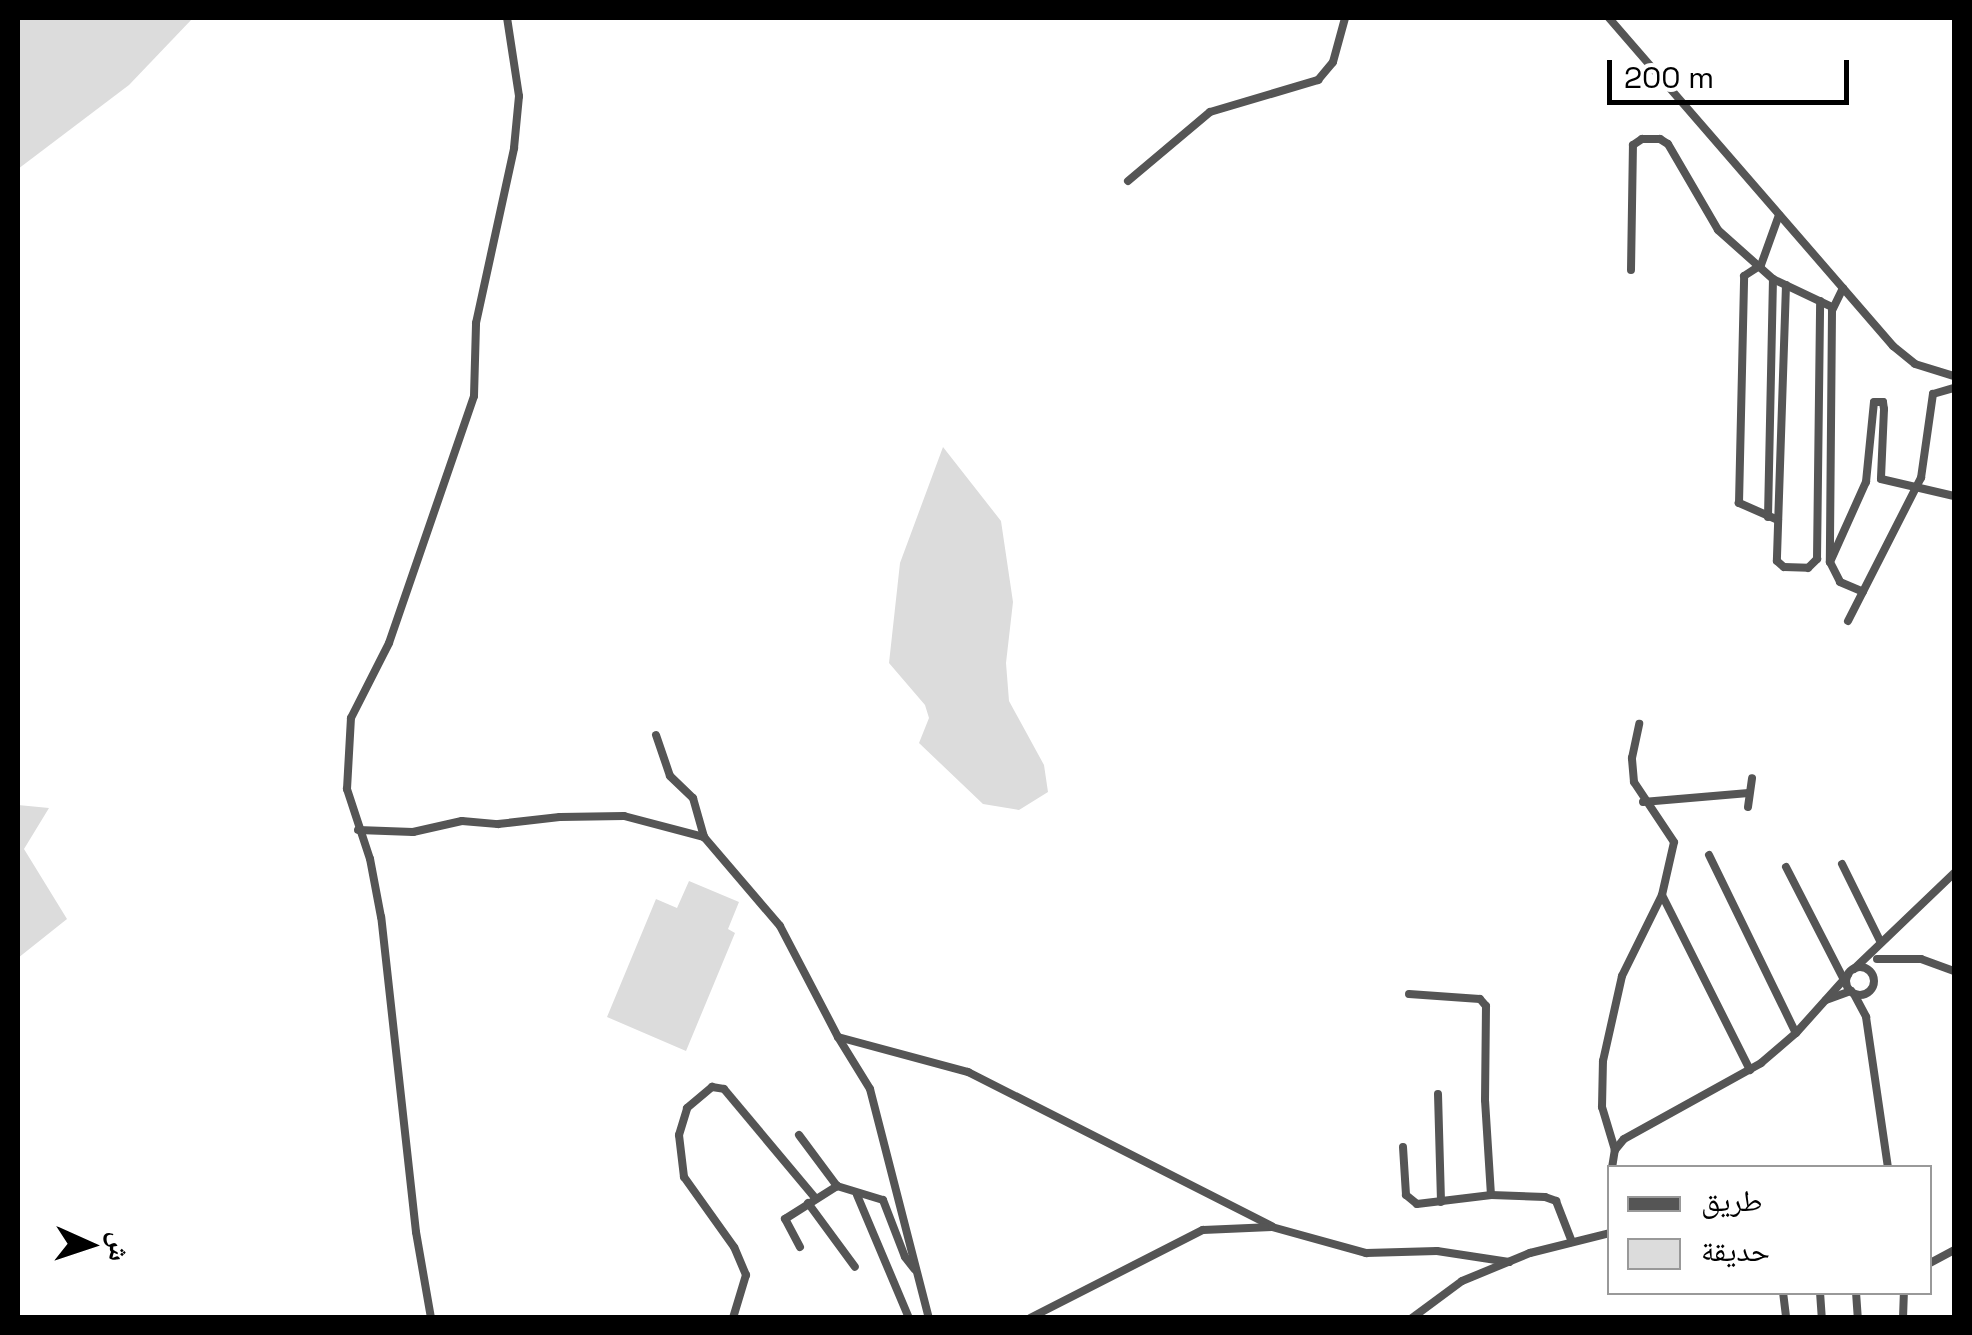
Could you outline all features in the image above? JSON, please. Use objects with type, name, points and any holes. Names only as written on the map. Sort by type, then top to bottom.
[{"type":"street","points":[[431,1318],[416,1232],[381,917],[370,859],[347,789],[351,718],[389,642],[474,396],[476,322],[514,148],[519,96],[506,18]]},
{"type":"street","points":[[1128,181],[1210,112],[1318,80],[1333,62],[1345,18]]},
{"type":"street","points":[[1609,18],[1843,288],[1915,364],[1954,376]]},
{"type":"street","points":[[1631,270],[1633,146],[1642,138],[1668,144],[1718,230],[1772,279],[1832,306]]},
{"type":"street","points":[[1773,519],[1740,504],[1744,276],[1761,265],[1779,214]]},
{"type":"street","points":[[1772,279],[1773,519],[1777,561],[1784,567],[1813,566],[1817,559],[1820,301]]},
{"type":"street","points":[[1773,519],[1786,285]]},
{"type":"street","points":[[1843,288],[1832,306],[1830,562],[1840,582],[1863,592]]},
{"type":"street","points":[[1848,621],[1926,463],[1933,394],[1954,388]]},
{"type":"street","points":[[1830,562],[1866,482],[1874,402],[1883,402],[1884,409],[1878,476],[1915,490],[1954,496]]},
{"type":"street","points":[[1612,1165],[1615,1150],[1602,1107],[1603,1062],[1622,976],[1662,895],[1674,842],[1634,782],[1632,758],[1639,724]]},
{"type":"street","points":[[656,736],[670,776],[693,798],[704,837],[780,926],[876,1104],[929,1318]]},
{"type":"street","points":[[1748,807],[1752,778]]},
{"type":"street","points":[[1644,802],[1749,792]]},
{"type":"street","points":[[358,830],[413,832],[462,822],[498,824],[560,817],[624,816],[704,837]]},
{"type":"street","points":[[1709,855],[1796,1033]]},
{"type":"street","points":[[1842,864],[1883,938],[1866,1017],[1888,1165]]},
{"type":"street","points":[[1786,867],[1848,974],[1866,1017]]},
{"type":"street","points":[[1615,1150],[1644,1125],[1750,1070],[1796,1033],[1883,938],[1954,873]]},
{"type":"street","points":[[1662,895],[1750,1070]]},
{"type":"street","points":[[1877,958],[1921,959],[1954,972]]},
{"type":"street","points":[[1848,974],[1867,969],[1873,976]]},
{"type":"street","points":[[1822,1002],[1871,990]]},
{"type":"street","points":[[1408,994],[1480,1000],[1486,1006],[1484,1100],[1491,1195]]},
{"type":"street","points":[[838,1038],[968,1072],[1272,1226],[1366,1253],[1436,1251],[1509,1262]]},
{"type":"street","points":[[733,1318],[746,1275],[734,1247],[684,1177],[679,1135],[687,1108],[712,1088],[724,1088],[811,1201],[855,1267]]},
{"type":"street","points":[[1438,1094],[1441,1202]]},
{"type":"street","points":[[799,1135],[836,1186],[883,1200],[889,1207],[905,1258],[918,1274]]},
{"type":"street","points":[[1403,1147],[1406,1195],[1417,1204],[1491,1195],[1556,1201],[1572,1242]]},
{"type":"street","points":[[800,1246],[785,1219],[836,1186]]},
{"type":"street","points":[[857,1195],[909,1318]]},
{"type":"street","points":[[1030,1318],[1203,1230],[1272,1226]]},
{"type":"street","points":[[1412,1318],[1462,1280],[1607,1233]]},
{"type":"street","points":[[1932,1262],[1954,1250]]},
{"type":"green space","points":[[18,18],[193,18],[129,85],[18,169]]},
{"type":"green space","points":[[943,447],[1001,521],[1013,602],[1006,663],[1009,701],[1044,765],[1048,792],[1019,810],[983,804],[919,743],[929,718],[925,705],[889,663],[900,563]]},
{"type":"green space","points":[[18,805],[49,808],[24,849],[67,919],[18,958]]},
{"type":"green space","points":[[689,881],[739,902],[728,929],[735,933],[686,1051],[607,1017],[656,899],[677,908]]}]
